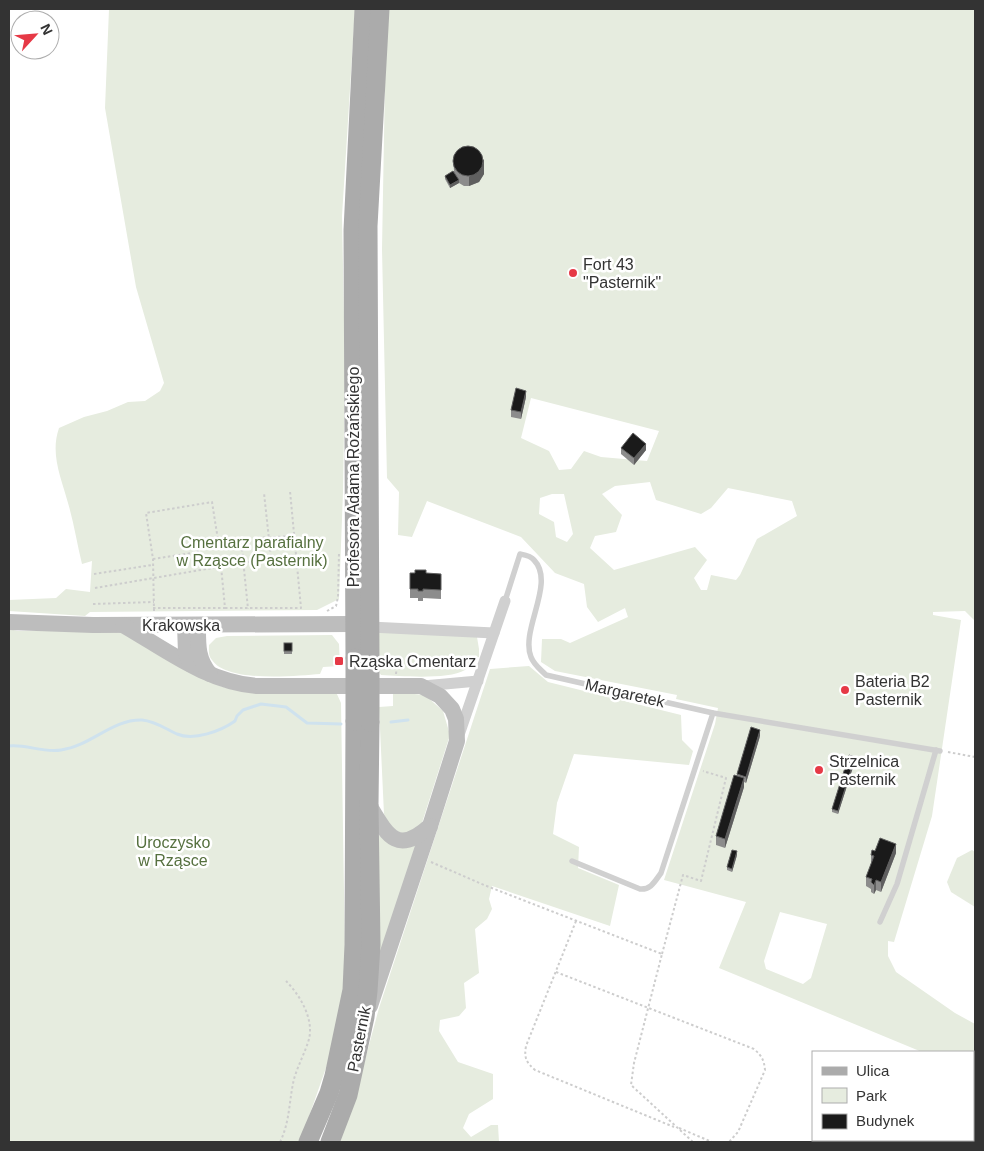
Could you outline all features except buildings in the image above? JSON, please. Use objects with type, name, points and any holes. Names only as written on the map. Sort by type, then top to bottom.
[{"type":"main road","name":"Profesora Adama Rożańskiego","points":[[362,625],[353,230],[364,9]]},
{"type":"main road","name":"Profesora Adama Rożańskiego","points":[[371,932],[369,805],[363,721],[362,625],[368,226],[380,9]]},
{"type":"main road","name":"Profesora Adama Rożańskiego","points":[[354,945],[363,721]]},
{"type":"main road","name":"Pasternik","points":[[330,1142],[348,1095],[366,1017],[371,932]]},
{"type":"main road","name":"Pasternik","points":[[308,1142],[329,1093],[340,1050],[352,990],[354,945]]},
{"type":"street","name":"Margaretek","points":[[457,741],[505,601]]},
{"type":"street","name":"Krakowska","points":[[9,622],[362,625]]},
{"type":"street","points":[[123,624],[210,674],[226,680],[258,686],[422,686],[478,681]]},
{"type":"street","points":[[190,664],[186,654],[192,625]]},
{"type":"street","points":[[192,625],[202,665],[210,674]]},
{"type":"street","points":[[362,625],[494,633]]},
{"type":"street","points":[[366,1017],[375,996],[457,741],[456,719],[452,709],[440,696],[422,686]]},
{"type":"street","points":[[369,805],[385,830],[398,840],[404,841],[415,838],[430,826]]},
{"type":"lane","name":"Margaretek","points":[[505,601],[520,554],[534,559],[541,571],[541,590],[531,629],[530,655],[535,665],[546,675],[713,714],[938,750]]},
{"type":"lane","points":[[572,861],[640,889],[649,888],[661,874],[713,714]]},
{"type":"lane","points":[[880,922],[897,884],[938,750]]},
{"type":"path","points":[[218,540],[212,502],[146,513],[153,559],[153,610],[301,608],[290,491]]},
{"type":"path","points":[[264,493],[271,558]]},
{"type":"path","points":[[153,559],[198,552],[198,544],[218,540],[294,536]]},
{"type":"path","points":[[241,539],[248,609]]},
{"type":"path","points":[[95,588],[296,554]]},
{"type":"path","points":[[94,574],[152,565]]},
{"type":"path","points":[[222,566],[225,608]]},
{"type":"path","points":[[93,604],[154,602]]},
{"type":"path","points":[[396,679],[397,664]]},
{"type":"path","points":[[938,750],[975,757]]},
{"type":"path","points":[[693,1142],[631,1085],[634,1063],[683,875],[701,881],[726,778],[695,769]]},
{"type":"path","points":[[419,857],[484,885],[662,954]]},
{"type":"path","points":[[576,921],[526,1046],[525,1054],[528,1064],[535,1070],[712,1142]]},
{"type":"path","points":[[556,972],[754,1050],[764,1061],[765,1070],[738,1132],[729,1142]]},
{"type":"path","points":[[280,1142],[288,1122],[294,1078],[310,1037],[309,1017],[296,990],[286,981]]},
{"type":"green space","name":"Cmentarz parafialny w Rząsce (Pasternik)","points":[[109,9],[355,9],[342,216],[345,367],[339,599],[317,610],[90,612],[85,616],[9,611],[9,600],[56,598],[66,589],[90,592],[92,561],[82,564],[72,518],[57,466],[56,447],[59,428],[128,402],[145,401],[160,391],[164,383],[136,287],[105,108]]},
{"type":"green space","points":[[388,9],[975,9],[975,621],[965,611],[933,612],[933,615],[961,620],[932,816],[894,942],[888,941],[888,956],[896,972],[955,1013],[975,1024],[975,1074],[974,1051],[920,1051],[719,968],[746,902],[664,880],[715,724],[718,708],[676,699],[677,695],[555,671],[541,662],[542,639],[561,639],[570,643],[628,617],[625,608],[598,622],[587,607],[584,584],[555,573],[521,537],[427,501],[412,537],[398,535],[399,492],[387,478],[382,249]],"holes":[[[531,398],[659,431],[647,461],[601,457],[584,451],[571,469],[559,470],[549,451],[521,438]],[[650,482],[656,500],[701,514],[711,508],[728,488],[792,501],[797,516],[757,539],[736,580],[711,575],[707,590],[701,590],[694,578],[707,560],[695,547],[614,570],[590,548],[595,536],[616,532],[622,515],[602,494],[615,486]],[[552,494],[564,494],[573,534],[567,542],[556,537],[554,522],[539,514],[540,498]],[[780,912],[827,924],[811,978],[803,984],[766,969],[764,961]]]},
{"type":"green space","name":"Uroczysko w Rząsce","points":[[9,629],[18,631],[120,631],[220,686],[234,690],[292,694],[336,692],[341,703],[345,955],[342,1005],[327,1065],[300,1142],[9,1142]]},
{"type":"green space","points":[[385,630],[477,637],[479,657],[474,658],[465,670],[448,675],[424,677],[381,675],[379,672],[377,633]]},
{"type":"green space","points":[[332,635],[339,644],[340,666],[323,667],[320,674],[279,677],[246,675],[220,667],[212,660],[209,653],[209,645],[216,638],[227,636]]},
{"type":"green space","points":[[529,666],[548,682],[681,715],[682,740],[693,751],[689,765],[574,754],[557,803],[553,834],[579,847],[578,868],[619,885],[610,926],[492,886],[489,899],[492,909],[487,919],[475,929],[479,973],[464,983],[466,1008],[459,1016],[440,1020],[439,1031],[458,1062],[493,1074],[493,1099],[469,1114],[463,1128],[471,1137],[491,1125],[498,1125],[499,1142],[339,1142],[352,1108],[379,1008],[490,669]]},
{"type":"green space","points":[[393,692],[425,695],[443,711],[450,735],[421,826],[406,834],[391,830],[384,814],[379,707],[393,706]]},
{"type":"green space","points":[[378,835],[392,843],[417,845],[379,963]]},
{"type":"green space","points":[[972,850],[975,852],[975,907],[951,892],[947,882],[957,858]]},
{"type":"waterway","points":[[9,746],[54,751],[72,748],[111,728],[131,721],[142,720],[184,736],[199,736],[222,728],[235,721],[243,710],[261,704],[286,707],[307,723],[341,724]]},
{"type":"waterway","points":[[391,722],[408,720]]},
{"type":"place","name":"Fort 43 \"Pasternik\"","points":[[573,273]]},
{"type":"place","name":"Rząska Cmentarz","points":[[339,661]]},
{"type":"place","name":"Bateria B2 Pasternik","points":[[845,690]]},
{"type":"place","name":"Strzelnica Pasternik","points":[[819,770]]}]
